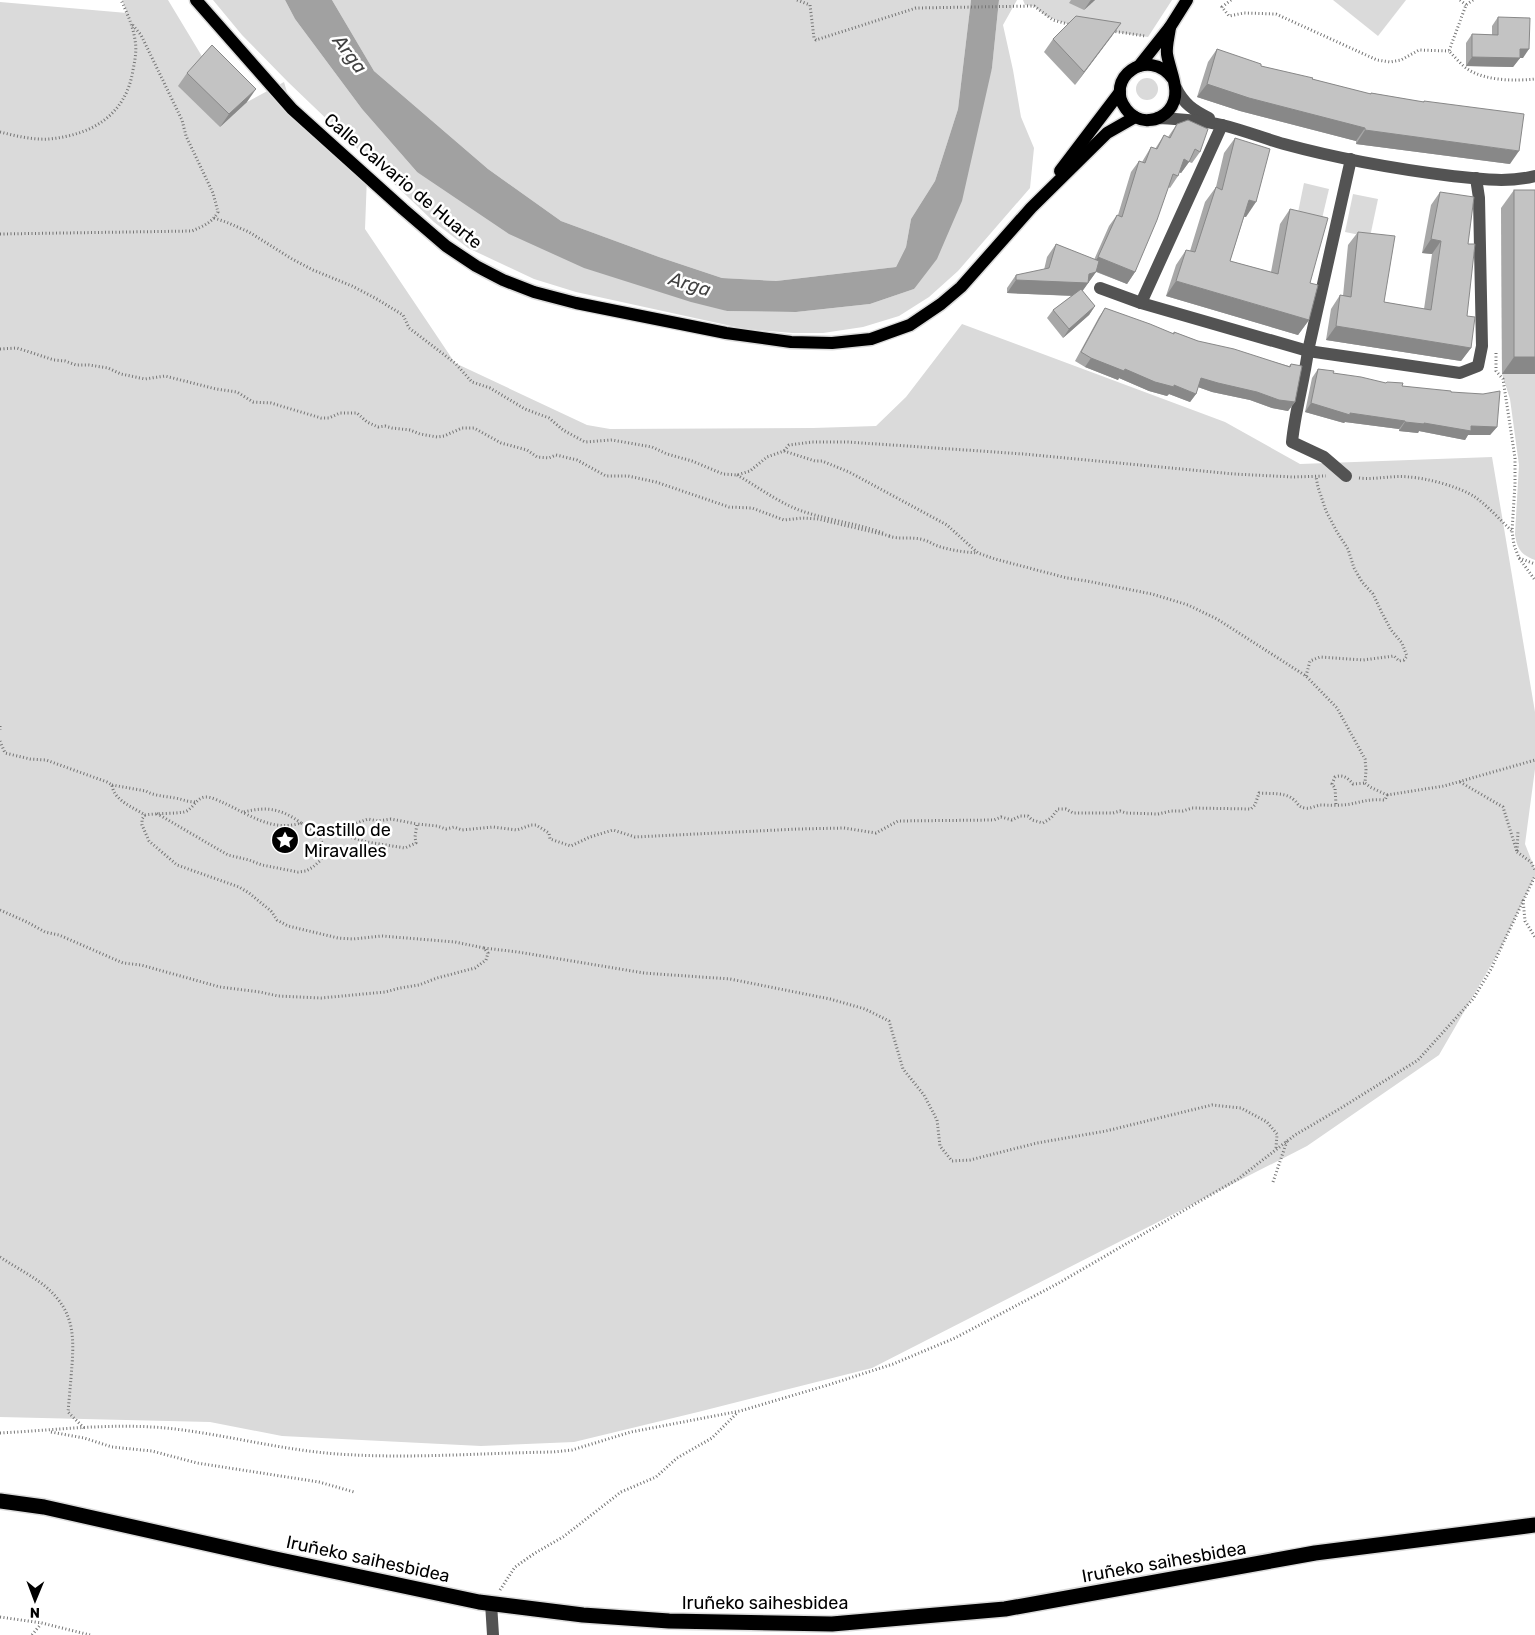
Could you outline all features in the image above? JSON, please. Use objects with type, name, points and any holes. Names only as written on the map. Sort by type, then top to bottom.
[{"type":"highway","name":"Iruñeko saihesbidea","points":[[0,1501],[44,1507],[479,1602],[583,1615],[669,1622],[832,1624],[1005,1609],[1315,1554],[1535,1525]]},
{"type":"main road","name":"Calle Calvario de Huarte","points":[[196,0],[292,109],[446,246],[476,266],[503,280],[534,292],[576,303],[726,333],[791,342],[832,343],[871,339],[910,325],[942,304],[961,287],[1031,208]]},
{"type":"main road","points":[[1138,66],[1170,28],[1187,0]]},
{"type":"main road","points":[[1170,28],[1167,52],[1174,83],[1176,97],[1172,106],[1166,113],[1150,120],[1134,117],[1124,106],[1120,92],[1121,83],[1125,76],[1138,66],[1154,64],[1168,72],[1174,83]]},
{"type":"main road","points":[[1031,208],[1120,92]]},
{"type":"main road","points":[[1031,208],[1107,133],[1134,117]]},
{"type":"street","points":[[1174,83],[1182,99],[1195,111],[1222,125]]},
{"type":"street","points":[[1158,118],[1186,119],[1222,125],[1285,144],[1414,171],[1513,180],[1535,176]]},
{"type":"street","points":[[1141,302],[1222,125]]},
{"type":"street","points":[[1346,476],[1324,457],[1292,442],[1295,416],[1304,381],[1308,351],[1351,159]]},
{"type":"street","points":[[1100,288],[1141,302],[1308,351],[1460,373],[1478,366],[1482,346],[1479,198],[1476,178]]},
{"type":"street","points":[[491,1603],[493,1635]]},
{"type":"path","points":[[0,132],[29,138],[65,137],[100,124],[111,115],[128,91],[135,57],[136,42],[131,23],[121,0]]},
{"type":"path","points":[[796,0],[810,5],[814,38],[816,40],[916,8],[1025,5],[1034,6],[1053,20],[1079,26]]},
{"type":"path","points":[[1231,0],[1222,7],[1229,16],[1244,13],[1276,14],[1377,60],[1390,62],[1401,60],[1419,50],[1449,51],[1468,70],[1488,77],[1535,79]]},
{"type":"path","points":[[1460,0],[1466,5]]},
{"type":"path","points":[[1449,51],[1466,5],[1473,0]]},
{"type":"path","points":[[0,234],[192,231],[206,225],[218,212],[213,193],[186,136],[182,120],[141,35],[131,23]]},
{"type":"path","points":[[1107,30],[1148,37]]},
{"type":"path","points":[[214,218],[248,232],[292,260],[375,298],[403,315],[409,328],[455,363],[472,382],[490,388],[525,409],[549,418],[563,430],[585,442],[612,440],[652,447],[723,474],[737,475],[750,471],[766,457],[784,451],[789,445],[812,442],[848,442],[1024,454],[1234,474],[1293,477],[1316,477],[1336,474],[1372,480],[1395,476],[1411,477],[1458,488],[1476,498],[1512,532]]},
{"type":"path","points":[[0,349],[17,348],[54,360],[76,365],[108,368],[121,374],[145,379],[165,376],[216,389],[237,392],[253,402],[271,403],[321,418],[329,418],[340,413],[357,413],[367,422],[378,427],[385,426],[410,430],[438,437],[462,428],[474,428],[501,443],[527,450],[537,457],[549,458],[556,455],[577,460],[606,476],[628,476],[656,482],[729,507],[760,510],[784,520],[818,519],[890,536],[923,540],[960,552],[978,553],[995,560],[1067,578],[1152,594],[1188,605],[1217,619],[1306,676],[1337,708],[1365,759],[1365,783]]},
{"type":"path","points":[[1496,352],[1496,371],[1504,379],[1515,458],[1512,532],[1514,545],[1519,558],[1535,580]]},
{"type":"path","points":[[784,451],[815,461],[822,460],[850,472],[947,525],[978,553]]},
{"type":"path","points":[[737,475],[807,513],[865,526],[890,536]]},
{"type":"path","points":[[1306,676],[1310,661],[1320,657],[1363,660],[1394,656],[1399,661],[1404,660],[1407,656],[1402,643],[1391,630],[1373,594],[1362,582],[1354,568],[1348,549],[1326,511],[1316,477]]},
{"type":"path","points":[[1519,558],[1535,564]]},
{"type":"path","points":[[0,741],[5,753],[30,759],[46,760],[112,785],[146,791],[150,794],[188,802],[196,802]]},
{"type":"path","points":[[1336,804],[1335,788],[1332,784],[1335,777],[1339,776],[1347,777],[1354,784],[1365,783],[1387,795],[1444,786],[1535,760]]},
{"type":"path","points":[[1460,781],[1503,808],[1517,852],[1531,862],[1535,870]]},
{"type":"path","points":[[112,785],[113,792],[121,801],[145,815],[184,812],[189,810],[196,802],[206,797],[244,812],[262,822],[290,827],[301,824]]},
{"type":"path","points":[[343,835],[357,823],[368,819],[378,821],[391,820],[462,830],[493,827],[517,830],[531,825],[549,833],[550,839],[556,843],[571,846],[613,830],[635,837],[844,828],[876,833],[898,821],[994,820],[1001,817],[1012,820],[1020,816],[1028,816],[1032,820],[1043,824],[1058,810],[1066,809],[1073,813],[1113,813],[1120,811],[1126,813],[1158,814],[1192,808],[1251,809],[1255,805],[1259,793],[1283,795],[1294,799],[1298,806],[1305,808],[1318,805],[1350,804],[1371,799],[1385,800],[1387,795]]},
{"type":"path","points":[[156,813],[228,856],[285,870],[306,871],[314,867],[321,860],[322,843],[320,836],[289,814],[269,809],[244,812]]},
{"type":"path","points":[[145,815],[142,819],[142,826],[149,841],[177,865],[239,887],[271,912],[277,920],[288,926],[338,938],[382,936],[454,942],[644,973],[730,979],[830,999],[865,1009],[890,1021],[903,1069],[924,1095],[937,1120],[940,1146],[952,1161],[970,1160],[1038,1143],[1106,1131],[1212,1105],[1242,1108],[1267,1122],[1277,1134],[1276,1148]]},
{"type":"path","points":[[320,836],[336,833],[367,842],[405,848],[416,843],[418,824]]},
{"type":"path","points":[[1517,852],[1518,832]]},
{"type":"path","points":[[0,1433],[141,1426],[317,1451],[390,1456],[553,1452],[572,1450],[631,1432],[740,1410],[893,1364],[955,1338],[1057,1284],[1238,1178],[1287,1140],[1418,1060],[1473,999],[1491,969],[1535,876]]},
{"type":"path","points":[[1523,899],[1525,921],[1535,938]]},
{"type":"path","points":[[0,910],[28,922],[45,932],[90,947],[105,956],[123,962],[141,965],[220,988],[278,996],[321,998],[385,992],[419,985],[437,978],[476,968],[486,960],[488,953],[484,948]]},
{"type":"path","points":[[1273,1182],[1287,1140]]},
{"type":"path","points":[[0,1257],[47,1288],[62,1305],[71,1321],[74,1339],[68,1412],[84,1428]]},
{"type":"path","points":[[491,1603],[515,1567],[563,1537],[621,1492],[656,1477],[677,1458],[712,1438],[740,1410]]},
{"type":"path","points":[[45,1431],[84,1438],[112,1447],[152,1451],[197,1463],[319,1482],[354,1492]]},
{"type":"path","points":[[0,1617],[42,1623],[90,1635]]},
{"type":"path","points":[[32,1635],[42,1623]]},
{"type":"shaded area","points":[[122,0],[168,0],[203,58],[247,102],[284,82],[292,109],[367,176],[365,229],[455,363],[587,425],[610,429],[876,426],[906,397],[962,324],[1225,422],[1300,464],[1492,457],[1535,712],[1535,769],[1525,844],[1535,869],[1535,876],[1502,946],[1439,1055],[1307,1146],[872,1368],[698,1412],[574,1442],[481,1446],[282,1436],[210,1422],[0,1417],[0,2],[127,13]]},
{"type":"shaded area","points":[[213,0],[285,0],[295,19],[362,109],[417,172],[727,311],[796,312],[870,304],[914,289],[992,68],[999,0],[1017,0],[1003,25],[1021,117],[1034,148],[1030,188],[958,271],[929,297],[899,316],[863,327],[823,333],[793,333],[745,329],[576,292],[534,279],[468,248],[434,222],[288,82],[242,35]]},
{"type":"shaded area","points":[[332,0],[971,0],[958,109],[935,181],[911,219],[906,247],[896,267],[776,281],[722,278],[561,221],[488,169],[374,71]]},
{"type":"shaded area","points":[[1023,0],[1172,0],[1148,37],[1070,25],[1046,16],[1034,6],[1025,5]]},
{"type":"shaded area","points":[[1333,0],[1406,0],[1378,36]]},
{"type":"shaded area","points":[[1147,78],[1155,81],[1158,89],[1155,97],[1147,100],[1139,97],[1136,89],[1139,81]]},
{"type":"shaded area","points":[[1304,183],[1329,189],[1320,227],[1296,222]]},
{"type":"shaded area","points":[[1353,194],[1378,199],[1370,237],[1345,232]]},
{"type":"shaded area","points":[[1501,208],[1535,208],[1535,560],[1520,551],[1515,534],[1519,465],[1510,399],[1502,374]]},
{"type":"water","name":"Arga","points":[[285,0],[332,0],[374,71],[488,169],[561,221],[722,278],[776,281],[896,267],[906,247],[911,219],[935,181],[958,109],[971,0],[999,0],[992,68],[962,201],[937,259],[914,289],[870,304],[796,312],[727,311],[691,302],[584,268],[509,234],[417,172],[362,109],[295,19]]},
{"type":"building","points":[[1076,16],[1121,23],[1084,72],[1053,39]]},
{"type":"building","points":[[1498,17],[1530,18],[1529,49],[1520,49],[1520,58],[1472,57],[1472,34],[1498,35]]},
{"type":"building","points":[[212,45],[256,89],[229,114],[187,73]]},
{"type":"building","points":[[1217,49],[1261,64],[1261,66],[1371,94],[1524,114],[1519,151],[1365,130],[1365,128],[1249,98],[1207,84]]},
{"type":"building","points":[[1188,120],[1208,129],[1200,152],[1195,149],[1189,162],[1184,159],[1178,176],[1173,174],[1157,220],[1135,272],[1098,257],[1117,215],[1122,217],[1139,161],[1145,163],[1151,147],[1157,149],[1164,135],[1170,138],[1177,124]]},
{"type":"building","points":[[1235,138],[1270,149],[1256,202],[1249,200],[1230,261],[1278,274],[1290,209],[1328,218],[1310,283],[1318,285],[1309,320],[1176,281],[1186,250],[1195,252],[1216,187],[1222,190]]},
{"type":"building","points":[[1514,190],[1535,190],[1535,357],[1514,357]]},
{"type":"building","points":[[1440,192],[1474,197],[1468,244],[1475,244],[1467,316],[1475,317],[1471,348],[1336,326],[1340,295],[1351,297],[1358,232],[1395,236],[1384,302],[1431,310],[1441,241],[1431,239]]},
{"type":"building","points":[[1056,244],[1099,261],[1096,272],[1089,274],[1088,283],[1016,280],[1016,275],[1049,268]]},
{"type":"building","points":[[1081,289],[1095,306],[1069,329],[1053,310]]},
{"type":"building","points":[[1105,308],[1174,334],[1174,332],[1198,341],[1234,349],[1290,367],[1291,364],[1302,366],[1295,402],[1279,400],[1257,392],[1201,378],[1196,394],[1174,385],[1174,387],[1155,382],[1125,369],[1124,371],[1091,358],[1081,352]]},
{"type":"building","points":[[1318,369],[1386,383],[1403,383],[1402,386],[1451,392],[1483,394],[1500,391],[1497,427],[1471,426],[1471,431],[1350,413],[1350,415],[1311,403]]},
{"type":"place","name":"Castillo de Miravalles","points":[[285,840]]}]
